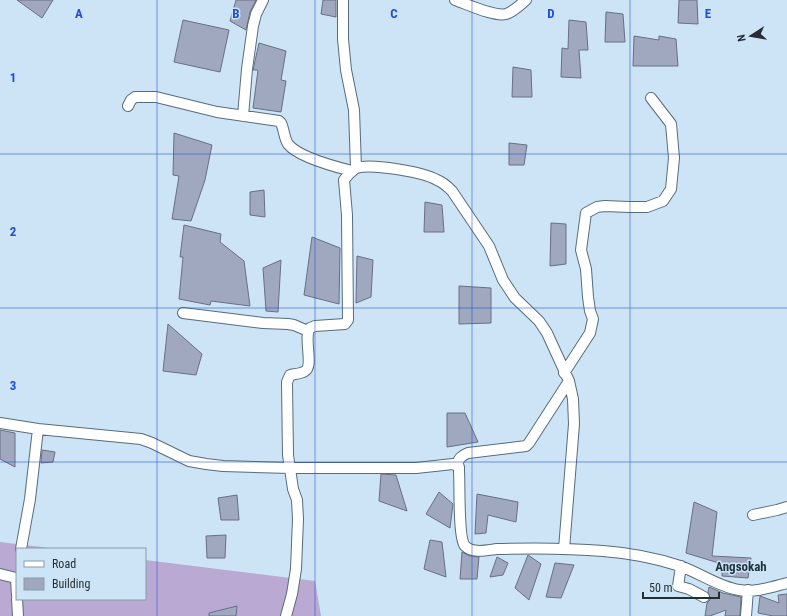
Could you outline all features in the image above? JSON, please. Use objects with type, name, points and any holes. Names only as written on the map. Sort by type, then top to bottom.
[{"type":"street","points":[[243,116],[247,69],[253,26],[256,14],[263,0]]},
{"type":"street","points":[[343,0],[343,39],[346,70],[354,110],[354,170]]},
{"type":"street","points":[[455,0],[491,13],[503,14],[510,12],[526,0]]},
{"type":"street","points":[[128,106],[131,100],[135,97],[156,97],[217,112],[279,121],[288,144],[299,153],[327,164],[354,170]]},
{"type":"street","points":[[651,98],[671,124],[674,158],[671,190],[663,201],[647,207],[629,208],[605,206],[597,207],[586,213],[581,250],[586,269],[588,297],[593,319],[590,333],[567,377],[526,446],[462,455],[459,459],[457,465],[459,471],[461,536],[466,547],[477,551],[514,549],[584,549],[621,552],[681,566],[729,587],[740,590],[755,590],[787,583]]},
{"type":"street","points":[[308,331],[310,328],[316,326],[345,324],[348,320],[347,215],[344,180],[346,177],[354,170],[368,166],[418,174],[436,179],[448,187],[489,246],[503,280],[516,298],[539,321],[547,333],[567,377],[573,399],[574,424],[564,549]]},
{"type":"street","points":[[183,313],[263,323],[288,324],[308,331]]},
{"type":"street","points":[[286,616],[292,594],[296,569],[298,519],[297,500],[293,489],[287,443],[287,382],[290,375],[305,372],[307,369],[309,358],[308,331]]},
{"type":"street","points":[[0,424],[140,439],[152,443],[189,461],[206,464],[290,468],[416,468],[451,464],[457,465]]},
{"type":"street","points":[[21,548],[30,499],[38,429]]},
{"type":"street","points":[[753,515],[787,507]]},
{"type":"street","points":[[681,566],[678,586],[689,589],[704,597]]},
{"type":"street","points":[[0,574],[16,575]]},
{"type":"street","points":[[746,616],[748,590]]},
{"type":"street","points":[[17,600],[18,616]]},
{"type":"shaded area","points":[[0,542],[50,548],[16,548],[16,600],[146,600],[146,560],[315,581],[321,616],[0,616]]},
{"type":"building","points":[[17,0],[53,0],[42,18]]},
{"type":"building","points":[[236,0],[256,0],[250,12],[246,30],[230,21]]},
{"type":"building","points":[[323,0],[336,0],[336,17],[321,14]]},
{"type":"building","points":[[679,0],[697,0],[698,24],[678,23]]},
{"type":"building","points":[[606,12],[623,14],[625,42],[605,42]]},
{"type":"building","points":[[183,20],[229,30],[220,72],[174,62]]},
{"type":"building","points":[[569,20],[586,22],[588,50],[579,50],[581,78],[561,77],[562,48],[568,49]]},
{"type":"building","points":[[634,36],[659,40],[659,36],[676,39],[678,66],[633,66]]},
{"type":"building","points":[[259,43],[286,51],[281,80],[286,81],[281,112],[253,108],[258,70],[253,70]]},
{"type":"building","points":[[513,67],[531,70],[532,97],[512,97]]},
{"type":"building","points":[[174,133],[212,145],[205,180],[191,221],[172,219],[179,176],[173,175]]},
{"type":"building","points":[[509,143],[527,145],[524,165],[509,165]]},
{"type":"building","points":[[264,190],[265,217],[250,215],[250,192]]},
{"type":"building","points":[[425,202],[442,205],[444,232],[424,232]]},
{"type":"building","points":[[551,223],[566,224],[566,264],[550,266]]},
{"type":"building","points":[[184,225],[221,234],[220,242],[244,261],[250,306],[211,301],[210,305],[179,299],[183,257],[180,257]]},
{"type":"building","points":[[312,237],[340,248],[339,304],[304,295]]},
{"type":"building","points":[[357,256],[373,260],[371,297],[356,303]]},
{"type":"building","points":[[281,260],[278,312],[266,311],[263,268]]},
{"type":"building","points":[[459,286],[491,288],[491,323],[459,324]]},
{"type":"building","points":[[168,324],[202,354],[196,375],[163,371]]},
{"type":"building","points":[[447,413],[465,413],[478,442],[447,447]]},
{"type":"building","points":[[0,430],[15,433],[15,467],[0,459]]},
{"type":"building","points":[[42,450],[55,452],[53,462],[41,463]]},
{"type":"building","points":[[381,474],[396,475],[407,511],[379,501]]},
{"type":"building","points":[[439,492],[453,504],[450,528],[426,514]]},
{"type":"building","points":[[477,494],[518,502],[516,522],[488,515],[486,533],[475,534]]},
{"type":"building","points":[[237,495],[239,520],[221,520],[218,498]]},
{"type":"building","points":[[694,502],[717,512],[712,556],[751,558],[748,578],[722,576],[722,564],[686,553]]},
{"type":"building","points":[[226,535],[225,558],[207,558],[206,536]]},
{"type":"building","points":[[430,540],[442,542],[446,577],[424,569]]},
{"type":"building","points":[[462,552],[470,556],[479,557],[477,579],[460,579]]},
{"type":"building","points":[[528,555],[541,564],[529,600],[515,588]]},
{"type":"building","points":[[497,557],[508,563],[503,575],[490,577]]},
{"type":"building","points":[[555,563],[574,565],[561,598],[546,597]]},
{"type":"building","points":[[709,587],[723,593],[741,597],[740,616],[725,616],[726,610],[710,616],[705,616],[707,603],[710,600],[708,592]]},
{"type":"building","points":[[787,594],[787,616],[773,616],[758,613],[760,596],[779,603],[778,595]]},
{"type":"building","points":[[237,606],[236,616],[209,616],[209,613]]},
{"type":"district","name":"Angsokah","points":[[741,566]]}]
